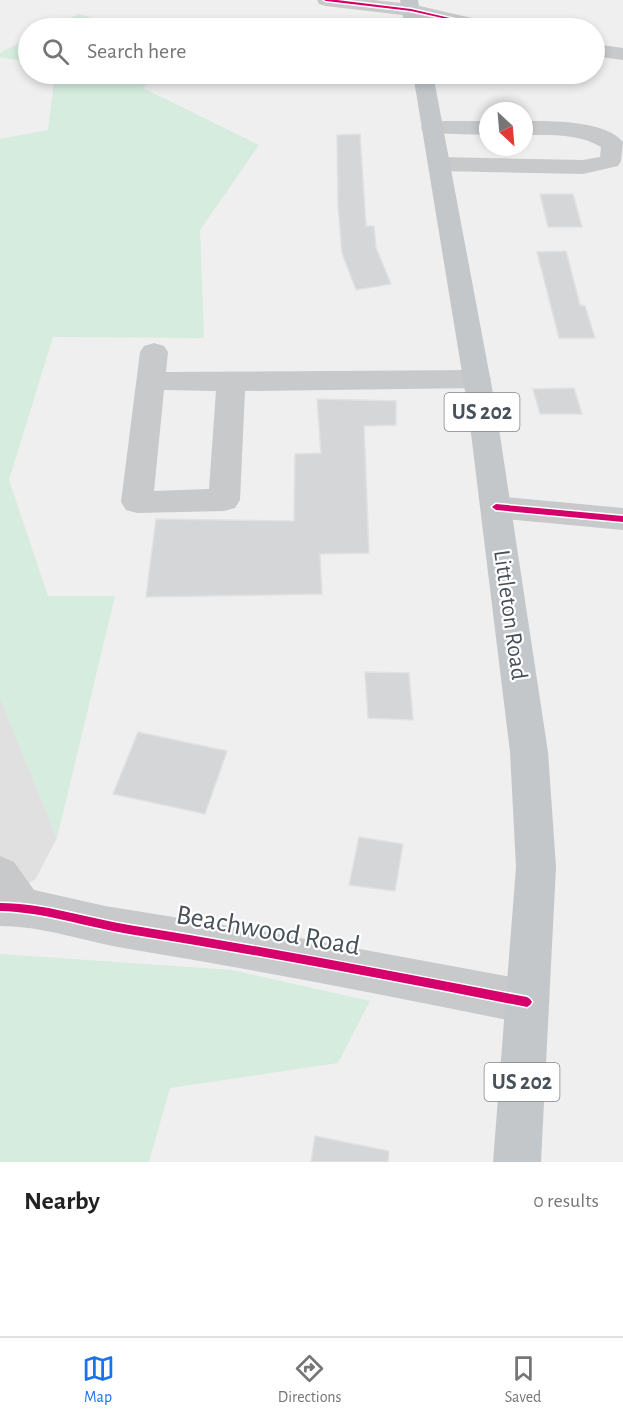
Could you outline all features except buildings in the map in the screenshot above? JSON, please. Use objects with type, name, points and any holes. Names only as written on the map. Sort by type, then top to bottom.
[{"type":"main road","name":"Littleton Road","points":[[425,84],[477,379],[529,752],[536,867],[517,1162]]},
{"type":"street","points":[[326,0],[438,18]]},
{"type":"street","points":[[605,52],[623,54]]},
{"type":"street","points":[[432,128],[479,128]]},
{"type":"street","points":[[439,164],[583,167],[610,161],[613,144],[600,136],[564,128],[533,128]]},
{"type":"street","points":[[154,352],[137,502],[224,500],[231,382]]},
{"type":"street","points":[[151,381],[477,379]]},
{"type":"street","points":[[496,507],[623,519]]},
{"type":"street","name":"Beachwood Road","points":[[7,896],[106,926],[194,939],[527,1002]]},
{"type":"shaded area","points":[[0,698],[57,838],[35,880],[11,893],[0,895]]},
{"type":"green space","points":[[79,14],[92,18],[71,18]]},
{"type":"green space","points":[[18,44],[18,60],[0,57],[0,53]]},
{"type":"green space","points":[[54,84],[147,84],[143,88],[259,145],[200,230],[204,338],[53,337],[9,480],[48,596],[115,596],[57,838],[0,698],[0,139],[48,130]]},
{"type":"green space","points":[[0,954],[232,970],[370,1001],[338,1063],[170,1088],[149,1162],[0,1162]]},
{"type":"cycle path","points":[[326,0],[411,10],[447,18]]},
{"type":"cycle path","points":[[496,507],[623,519]]},
{"type":"cycle path","points":[[0,907],[45,911],[105,925],[527,1002]]}]
